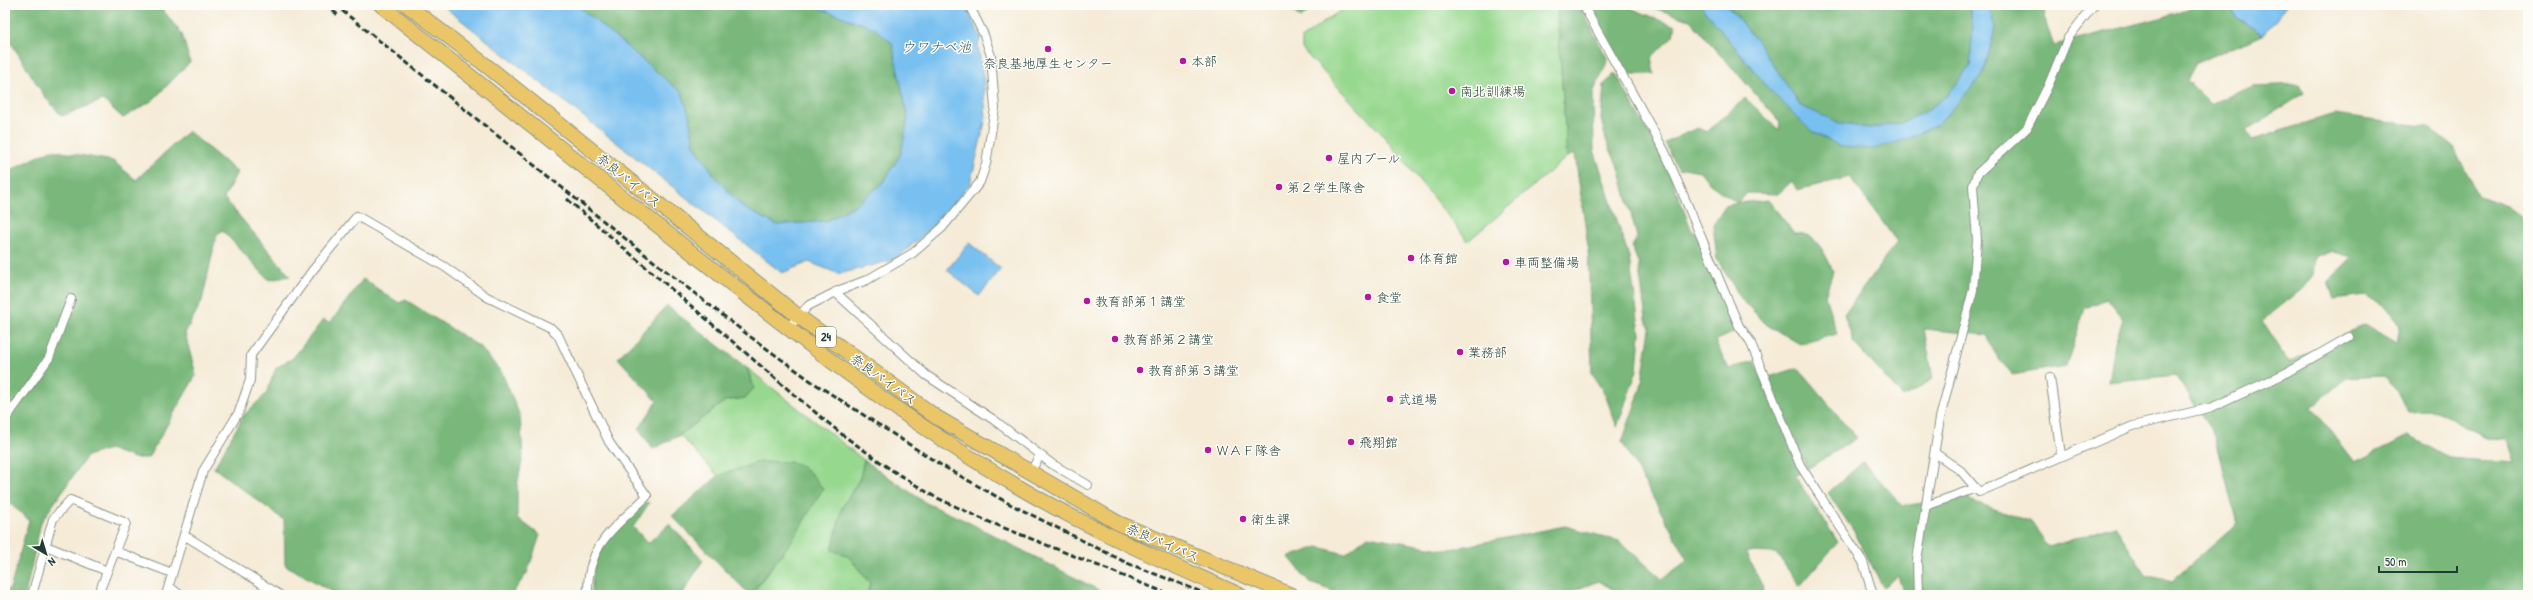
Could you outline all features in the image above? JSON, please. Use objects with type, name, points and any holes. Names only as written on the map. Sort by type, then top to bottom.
[{"type":"highway","name":"奈良バイパス","points":[[381,5],[861,385],[914,421],[1021,489],[1128,545],[1240,595]]},
{"type":"highway","name":"奈良バイパス","points":[[407,5],[492,70],[798,316],[936,417],[1118,523],[1291,595]]},
{"type":"street","points":[[788,328],[808,306],[835,292],[867,280],[913,253],[942,228],[980,182],[986,164],[995,108],[991,56],[984,35],[969,5]]},
{"type":"street","points":[[1583,5],[1665,152],[1738,326],[1750,341],[1800,465],[1863,562],[1873,595]]},
{"type":"street","points":[[1918,595],[1917,560],[1940,418],[1973,290],[1977,240],[1973,186],[1977,174],[2027,128],[2049,84],[2068,38],[2094,5]]},
{"type":"street","points":[[166,595],[203,471],[239,412],[250,380],[251,355],[312,271],[357,216],[445,267],[486,298],[551,328],[558,336],[609,442],[647,496],[605,537],[595,550],[588,586],[588,595]]},
{"type":"street","points":[[835,292],[926,375],[1040,455],[1088,485]]},
{"type":"street","points":[[5,420],[49,358],[71,299]]},
{"type":"street","points":[[1935,454],[1960,471],[1979,492],[2061,455],[2133,426],[2212,407],[2284,374],[2349,337]]},
{"type":"street","points":[[2050,377],[2061,455]]},
{"type":"street","points":[[1030,473],[1040,455]]},
{"type":"street","points":[[1926,506],[1976,488]]},
{"type":"street","points":[[32,595],[53,519],[70,500],[126,524],[98,595]]},
{"type":"street","points":[[184,536],[280,595]]},
{"type":"street","points":[[46,546],[107,571]]},
{"type":"street","points":[[115,551],[172,573]]},
{"type":"street","points":[[169,586],[180,595]]},
{"type":"green space","points":[[5,5],[159,5],[182,34],[190,62],[153,100],[123,118],[103,100],[62,116],[45,97],[5,33]]},
{"type":"green space","points":[[577,5],[818,5],[821,9],[874,28],[892,43],[908,118],[901,154],[882,184],[854,206],[826,221],[777,225],[742,207],[715,176],[694,145],[689,115],[682,93]]},
{"type":"green space","points":[[1285,5],[1315,5],[1301,18]]},
{"type":"green space","name":"南北訓練場","points":[[1348,5],[1552,5],[1557,11],[1567,157],[1468,241],[1381,133],[1302,49],[1302,38]]},
{"type":"green space","points":[[1552,5],[1579,5],[1608,60],[1593,93],[1594,150],[1629,257],[1640,333],[1637,370],[1617,427],[1606,397],[1592,373],[1588,246],[1575,154],[1567,157],[1557,11]]},
{"type":"green space","points":[[1583,5],[1623,5],[1675,26],[1673,36],[1651,58],[1654,74],[1629,74]]},
{"type":"green space","points":[[1645,5],[1700,5],[1770,90],[1810,130],[1841,147],[1874,148],[1904,140],[1937,125],[1983,75],[1995,29],[1989,5],[2046,5],[2045,20],[2054,45],[2176,14],[2195,5],[2229,5],[2235,16],[2263,35],[2196,63],[2187,80],[2211,104],[2253,86],[2300,84],[2305,93],[2246,130],[2252,140],[2334,114],[2429,127],[2454,147],[2477,195],[2507,206],[2528,221],[2528,595],[1904,595],[1898,576],[1883,587],[1855,533],[1828,493],[1863,462],[1903,506],[1961,497],[2031,522],[2049,547],[2115,526],[2146,574],[2172,581],[2237,524],[2215,435],[2175,375],[2109,382],[2115,343],[2123,319],[2107,299],[2085,308],[2066,366],[2012,375],[1995,353],[1987,335],[1924,329],[1933,379],[1903,397],[1854,343],[1844,314],[1897,242],[1850,177],[1797,190],[1792,181],[1778,194],[1747,193],[1738,203],[1768,200],[1794,233],[1809,236],[1819,245],[1833,271],[1825,296],[1837,334],[1800,344],[1767,325],[1742,300],[1717,259],[1713,224],[1725,206],[1737,203],[1710,184],[1700,171],[1684,168],[1679,170],[1665,143],[1697,128],[1707,132],[1745,98],[1779,130],[1780,122],[1690,20]],"holes":[[[2331,251],[2352,257],[2328,282],[2334,299],[2366,295],[2383,305],[2400,326],[2397,343],[2365,324],[2289,363],[2262,321],[2302,289],[2313,275],[2315,257]],[[2382,376],[2398,392],[2408,412],[2437,411],[2486,438],[2507,439],[2515,463],[2449,458],[2409,436],[2355,462],[2312,407],[2346,378]]]},
{"type":"green space","points":[[1728,5],[1969,5],[1973,27],[1970,66],[1948,95],[1925,112],[1901,123],[1871,128],[1842,124],[1801,106],[1757,41]]},
{"type":"green space","points":[[1614,74],[1616,74],[1667,166],[1691,229],[1705,245],[1739,330],[1715,341],[1729,369],[1754,361],[1802,472],[1795,476],[1838,542],[1800,586],[1776,553],[1745,552],[1762,585],[1765,595],[1622,595],[1599,581],[1561,595],[1344,595],[1310,583],[1289,557],[1318,547],[1345,554],[1368,536],[1446,550],[1565,526],[1619,541],[1662,579],[1688,560],[1622,442],[1641,388],[1650,329],[1646,319],[1638,262],[1632,247],[1637,237],[1620,171],[1606,140],[1601,119],[1604,85]]},
{"type":"green space","points":[[188,131],[237,172],[224,198],[290,276],[269,280],[222,230],[216,237],[202,301],[185,333],[196,375],[148,458],[134,458],[109,449],[87,456],[41,522],[25,595],[5,595],[11,586],[29,520],[5,499],[5,173],[51,150],[113,161],[136,180]]},
{"type":"green space","points":[[363,279],[399,303],[406,300],[480,347],[502,373],[520,416],[523,456],[517,486],[517,518],[540,535],[527,573],[511,595],[338,595],[285,565],[284,520],[214,468],[244,415],[266,394],[276,368],[293,358],[323,320],[330,323]]},
{"type":"green space","points":[[667,306],[747,368],[754,388],[745,398],[725,401],[680,435],[653,449],[639,429],[657,401],[618,358]]},
{"type":"green space","points":[[747,368],[864,460],[860,478],[842,508],[849,557],[870,583],[867,595],[751,595],[793,539],[759,462],[718,476],[680,435],[725,401],[745,398],[754,387]]},
{"type":"green space","points":[[1798,368],[1857,438],[1807,469],[1769,377]]},
{"type":"green space","points":[[864,460],[926,503],[966,521],[1108,595],[867,595],[870,583],[849,557],[832,550],[842,508],[860,478]]},
{"type":"green space","points":[[759,462],[789,462],[802,466],[823,489],[793,539],[750,595],[672,516],[718,476]]},
{"type":"green space","points":[[646,502],[649,503],[633,527],[648,543],[669,524],[703,560],[683,593],[686,595],[592,595],[592,579],[595,565],[606,542],[624,522]]},
{"type":"water","name":"ウワナベ池","points":[[442,5],[577,5],[682,93],[689,115],[694,145],[715,176],[742,207],[777,225],[826,221],[854,206],[882,184],[901,154],[908,118],[892,43],[874,28],[821,9],[818,5],[965,5],[981,38],[978,45],[983,76],[986,118],[970,184],[935,225],[896,259],[839,274],[809,262],[782,273]]},
{"type":"water","points":[[1700,5],[1727,5],[1757,41],[1801,106],[1842,124],[1870,128],[1901,123],[1925,112],[1948,95],[1970,66],[1973,27],[1969,5],[1989,5],[1995,29],[1983,75],[1937,125],[1904,140],[1873,149],[1841,147],[1810,130],[1770,90]]},
{"type":"water","points":[[2229,5],[2288,5],[2263,35],[2235,16]]},
{"type":"water","points":[[969,243],[1001,269],[979,296],[947,270]]},
{"type":"railway","points":[[326,5],[338,15]]},
{"type":"railway","points":[[335,5],[652,260],[748,335],[811,381],[941,465],[1008,503],[1127,563],[1209,595]]},
{"type":"railway","points":[[567,199],[798,398],[844,436],[890,469],[935,497],[987,521],[1171,595]]},
{"type":"place","name":"奈良基地厚生センター","points":[[1048,49]]},
{"type":"place","name":"本部","points":[[1183,61]]},
{"type":"place","name":"南北訓練場","points":[[1452,91]]},
{"type":"place","name":"屋内プール","points":[[1329,158]]},
{"type":"place","name":"第２学生隊舎","points":[[1279,187]]},
{"type":"place","name":"体育館","points":[[1411,258]]},
{"type":"place","name":"車両整備場","points":[[1506,262]]},
{"type":"place","name":"食堂","points":[[1368,297]]},
{"type":"place","name":"教育部第１講堂","points":[[1087,301]]},
{"type":"place","name":"教育部第２講堂","points":[[1115,339]]},
{"type":"place","name":"業務部","points":[[1460,352]]},
{"type":"place","name":"教育部第３講堂","points":[[1140,370]]},
{"type":"place","name":"武道場","points":[[1390,399]]},
{"type":"place","name":"飛翔館","points":[[1351,442]]},
{"type":"place","name":"ＷＡＦ隊舎","points":[[1208,450]]},
{"type":"place","name":"衛生課","points":[[1243,519]]}]
